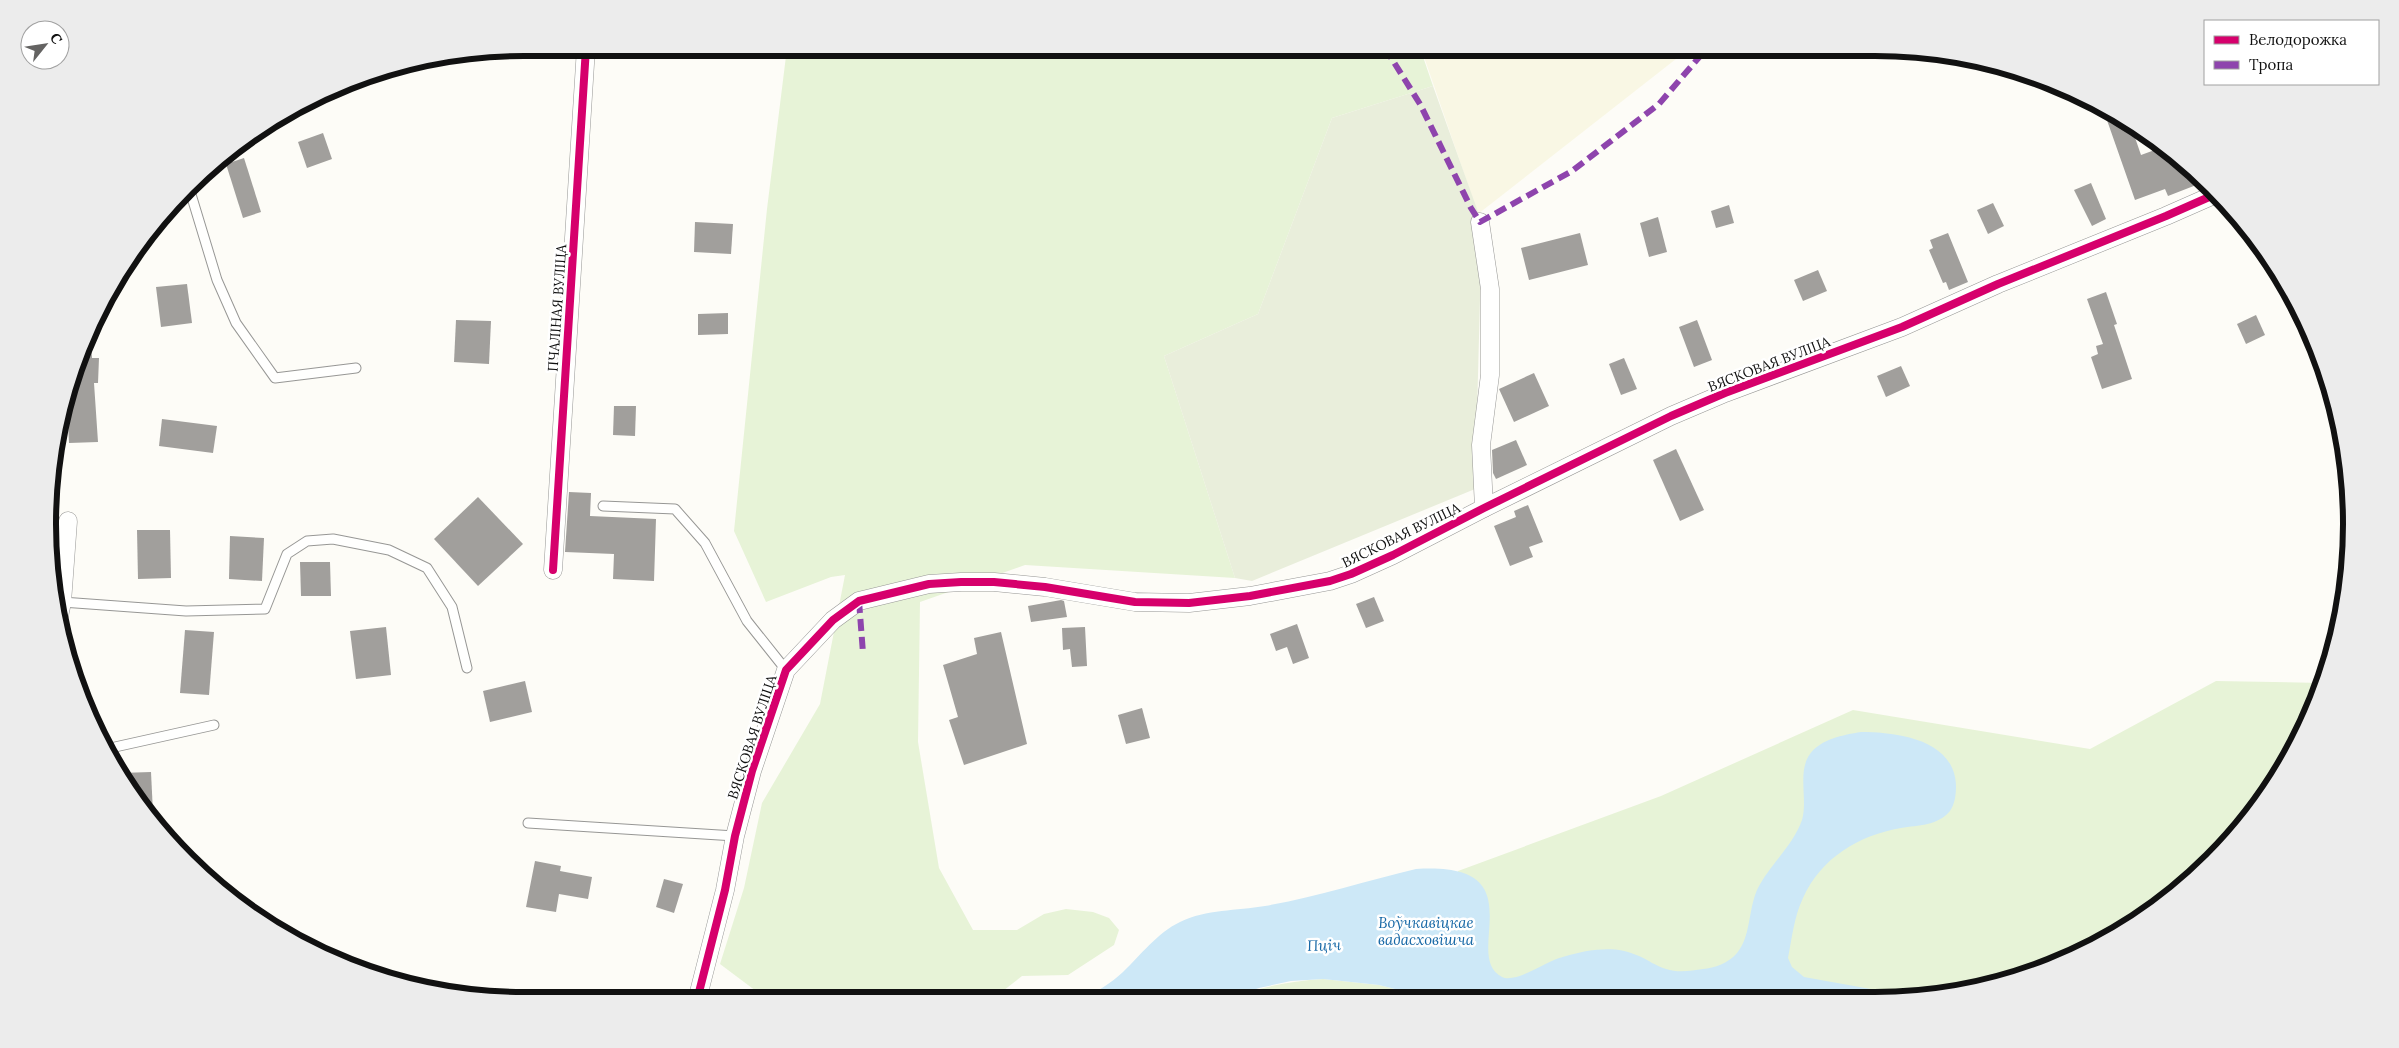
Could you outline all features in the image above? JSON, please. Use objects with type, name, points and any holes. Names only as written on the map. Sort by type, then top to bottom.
[{"type":"street","name":"ПЧАЛІНАЯ ВУЛІЦА","points":[[553,570],[585,56]]},
{"type":"street","name":"ВЯСКОВАЯ ВУЛІЦА","points":[[699,992],[726,890],[735,836],[752,771],[786,670],[834,620],[859,601],[929,584],[986,582],[1045,587],[1135,602],[1162,604],[1250,596],[1330,581],[1351,574],[1438,533],[1484,508],[1680,412],[1902,327],[1998,284],[2158,220],[2210,197]]},
{"type":"street","points":[[1480,222],[1490,289],[1490,375],[1481,444],[1484,508]]},
{"type":"street","points":[[62,599],[68,521]]},
{"type":"lane","points":[[191,195],[217,280],[236,323],[275,378],[356,368]]},
{"type":"lane","points":[[602,506],[675,509],[705,543],[747,621],[786,670]]},
{"type":"lane","points":[[63,602],[186,611],[265,609],[287,554],[307,541],[333,539],[389,550],[427,568],[452,607],[467,668]]},
{"type":"lane","points":[[113,747],[214,725]]},
{"type":"lane","points":[[528,823],[735,836]]},
{"type":"shaded area","points":[[1424,56],[1680,56],[1478,214]]},
{"type":"green space","points":[[786,56],[1423,56],[1433,86],[1332,118],[1258,314],[1164,356],[1235,578],[1025,565],[920,602],[918,742],[939,868],[973,930],[1017,930],[1044,914],[1066,909],[1093,912],[1109,918],[1119,930],[1114,945],[1068,975],[1022,976],[1002,992],[757,992],[720,964],[744,888],[762,803],[820,704],[845,575],[831,577],[766,602],[734,531],[767,209]]},
{"type":"green space","points":[[1433,86],[1482,223],[1475,489],[1252,581],[1235,578],[1164,356],[1258,314],[1332,118]]},
{"type":"green space","points":[[2216,681],[2315,683],[2295,731],[2264,784],[2246,809],[2206,855],[2160,895],[2135,913],[2082,944],[2025,967],[1966,983],[1906,991],[1460,992],[1458,871],[1661,796],[1853,710],[2090,749]]},
{"type":"green space","points":[[1323,979],[1379,985],[1407,992],[1250,992],[1299,981]]},
{"type":"water","name":"Воўчкавіцкае вадасховішча","points":[[1861,732],[1875,732],[1921,741],[1935,748],[1946,758],[1953,770],[1956,786],[1952,808],[1945,816],[1927,824],[1885,831],[1856,843],[1831,860],[1820,871],[1800,905],[1795,920],[1788,958],[1792,967],[1804,977],[1886,992],[1407,992],[1379,985],[1323,979],[1291,981],[1247,992],[1095,992],[1118,976],[1164,932],[1190,918],[1211,913],[1254,908],[1322,894],[1416,869],[1454,870],[1476,880],[1487,894],[1490,912],[1488,950],[1491,966],[1502,977],[1514,978],[1521,976],[1562,957],[1600,949],[1626,951],[1662,968],[1675,971],[1716,966],[1730,960],[1742,946],[1757,890],[1793,838],[1802,820],[1804,812],[1803,777],[1806,761],[1810,754],[1820,745],[1840,736]]},
{"type":"building","points":[[2106,117],[2134,134],[2141,155],[2155,150],[2197,185],[2168,196],[2165,189],[2135,200]]},
{"type":"building","points":[[323,133],[332,159],[307,168],[298,142]]},
{"type":"building","points":[[244,158],[261,212],[243,218],[226,164]]},
{"type":"building","points":[[2091,183],[2106,219],[2092,226],[2074,190]]},
{"type":"building","points":[[1993,203],[2004,226],[1988,234],[1977,210]]},
{"type":"building","points":[[1729,205],[1734,223],[1716,228],[1711,211]]},
{"type":"building","points":[[1658,217],[1667,252],[1649,257],[1640,223]]},
{"type":"building","points":[[695,222],[733,224],[731,254],[694,252]]},
{"type":"building","points":[[1580,233],[1588,265],[1529,280],[1521,248]]},
{"type":"building","points":[[1948,233],[1968,282],[1949,290],[1946,282],[1943,283],[1929,250],[1933,248],[1930,240]]},
{"type":"building","points":[[1818,270],[1827,291],[1803,301],[1794,280]]},
{"type":"building","points":[[187,284],[192,323],[161,327],[156,287]]},
{"type":"building","points":[[2106,292],[2117,324],[2114,325],[2132,379],[2102,389],[2091,357],[2098,354],[2096,346],[2103,344],[2087,299]]},
{"type":"building","points":[[728,313],[728,334],[698,335],[698,314]]},
{"type":"building","points":[[2256,315],[2265,335],[2246,344],[2237,324]]},
{"type":"building","points":[[456,320],[491,321],[489,364],[454,362]]},
{"type":"building","points":[[1697,320],[1712,360],[1694,367],[1679,327]]},
{"type":"building","points":[[91,347],[92,358],[99,358],[98,383],[94,383],[98,442],[69,443],[68,421],[81,374]]},
{"type":"building","points":[[1624,358],[1637,389],[1621,395],[1609,364]]},
{"type":"building","points":[[1901,366],[1910,386],[1886,397],[1877,376]]},
{"type":"building","points":[[1534,373],[1549,406],[1514,422],[1499,389]]},
{"type":"building","points":[[614,406],[636,406],[635,436],[613,435]]},
{"type":"building","points":[[162,419],[217,426],[213,453],[159,446]]},
{"type":"building","points":[[1516,440],[1527,465],[1496,479],[1493,473],[1492,450]]},
{"type":"building","points":[[1676,449],[1704,510],[1680,521],[1653,460]]},
{"type":"building","points":[[569,492],[591,493],[590,516],[656,519],[654,581],[613,579],[614,554],[565,552]]},
{"type":"building","points":[[478,497],[523,544],[478,586],[434,539]]},
{"type":"building","points":[[1528,505],[1543,542],[1529,547],[1533,557],[1510,566],[1494,526],[1516,517],[1514,511]]},
{"type":"building","points":[[137,530],[170,530],[171,578],[138,579]]},
{"type":"building","points":[[230,536],[264,538],[262,581],[229,579]]},
{"type":"building","points":[[300,562],[330,562],[331,596],[301,596]]},
{"type":"building","points":[[1374,597],[1384,621],[1366,628],[1356,604]]},
{"type":"building","points":[[1064,601],[1067,617],[1031,622],[1028,606]]},
{"type":"building","points":[[1297,624],[1309,658],[1293,664],[1287,647],[1276,651],[1270,634]]},
{"type":"building","points":[[386,627],[391,675],[356,679],[350,631]]},
{"type":"building","points":[[1085,627],[1087,666],[1072,667],[1070,649],[1063,650],[1062,628]]},
{"type":"building","points":[[185,630],[214,632],[209,695],[180,693]]},
{"type":"building","points":[[1001,632],[1027,744],[964,765],[949,720],[958,717],[943,665],[977,654],[974,638]]},
{"type":"building","points":[[525,681],[532,712],[490,722],[483,691]]},
{"type":"building","points":[[1142,708],[1150,738],[1126,744],[1118,715]]},
{"type":"building","points":[[151,772],[153,809],[135,784],[128,773]]},
{"type":"building","points":[[535,861],[561,866],[560,871],[592,877],[588,899],[559,894],[556,912],[526,907]]},
{"type":"building","points":[[664,879],[683,884],[674,913],[656,907]]},
{"type":"marked path","points":[[1390,56],[1420,104],[1471,208],[1480,222],[1572,171],[1659,104],[1700,56]]},
{"type":"marked path","points":[[859,601],[863,653]]},
{"type":"cycle path","points":[[553,570],[585,56]]},
{"type":"cycle path","points":[[699,992],[752,771],[786,670],[833,620],[859,601],[929,584],[994,582],[1045,587],[1135,602],[1189,603],[1250,596],[1330,581],[1351,574],[1393,555],[1671,416],[1725,393],[1902,327],[1998,284],[2210,197]]},
{"type":"water label","name":"Пціч","points":[[1324,945]]}]
